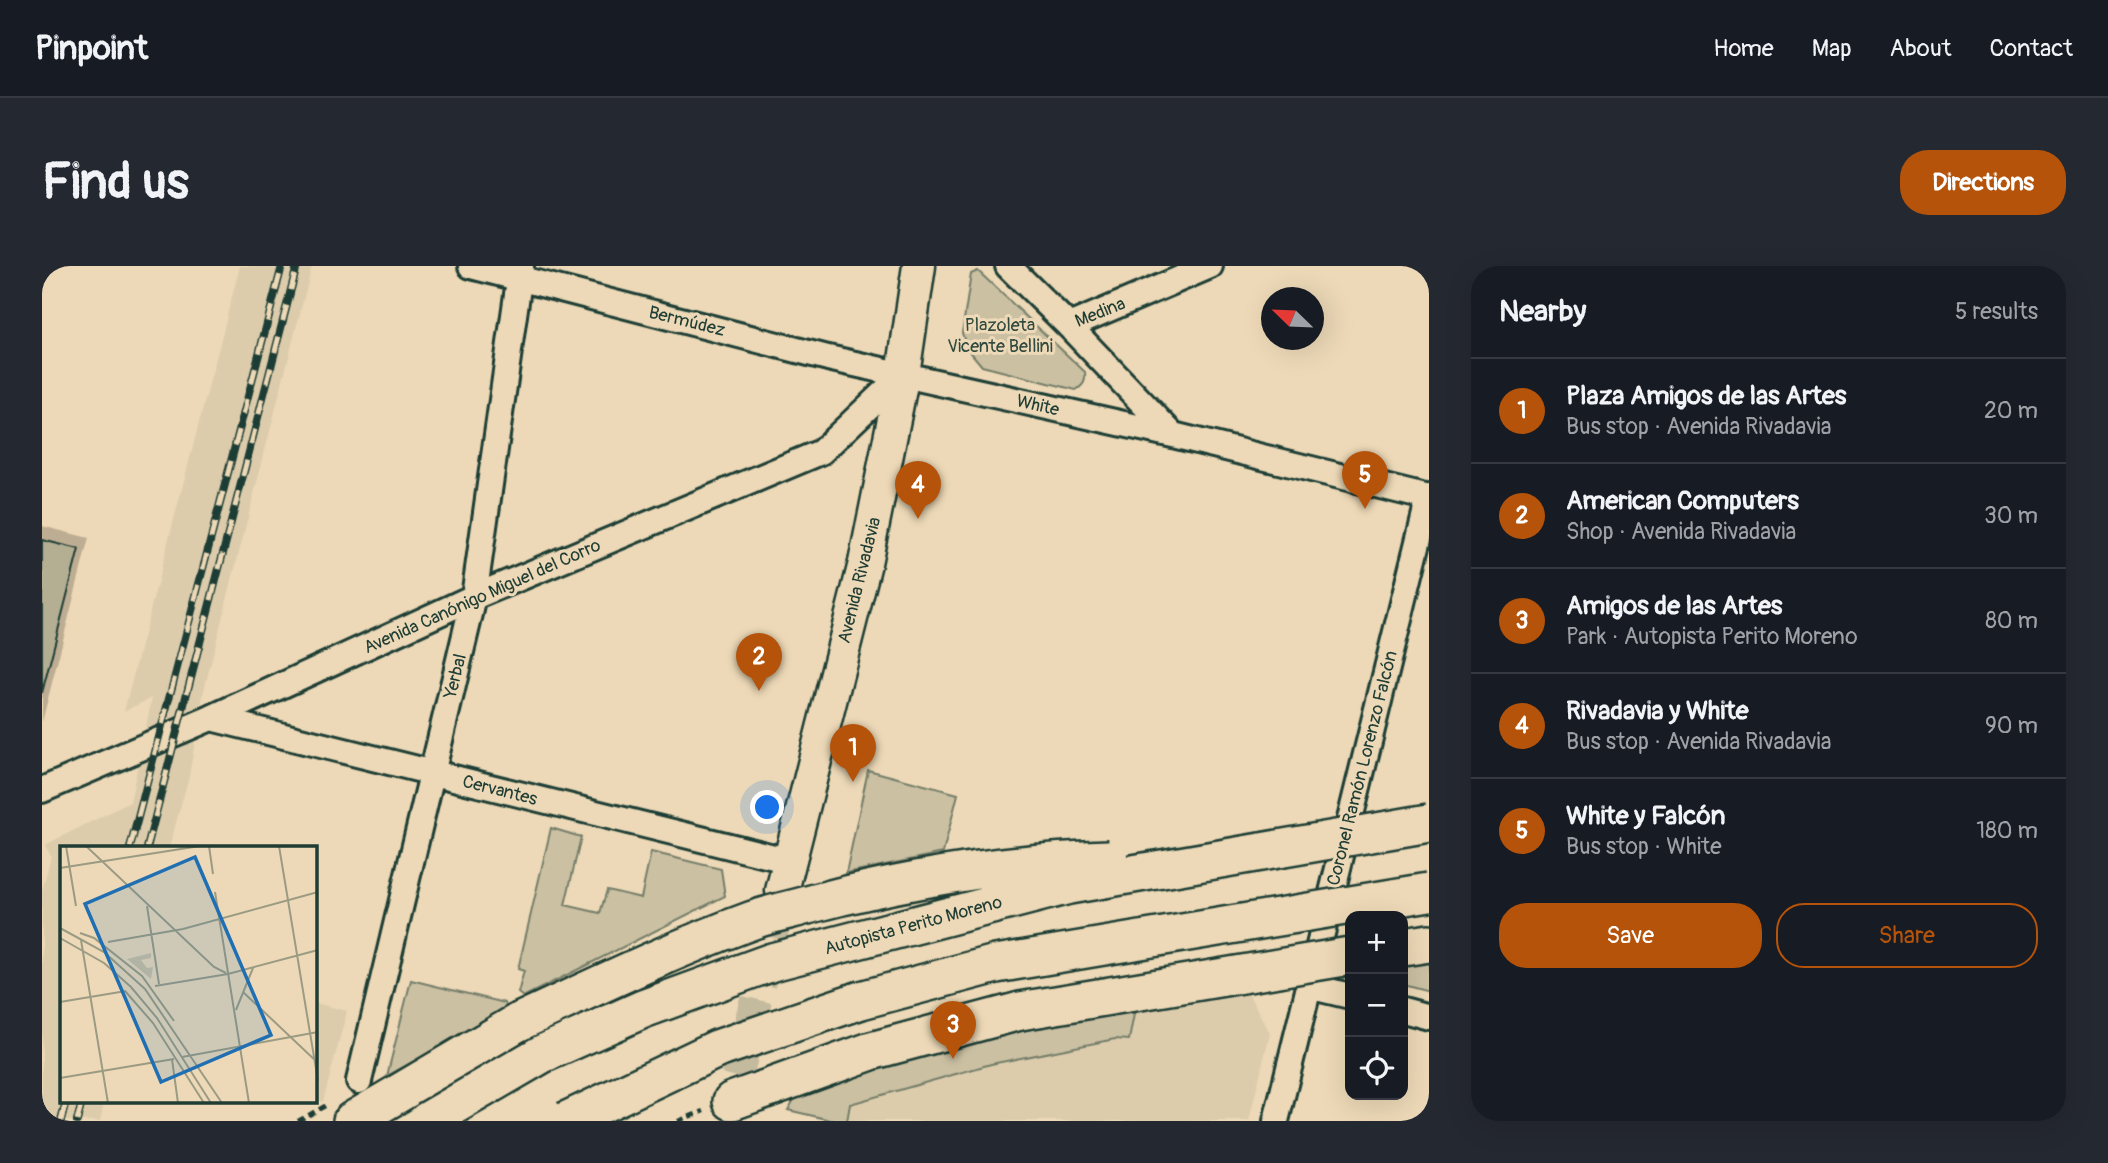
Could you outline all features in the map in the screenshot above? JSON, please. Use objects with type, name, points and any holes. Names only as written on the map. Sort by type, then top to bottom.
[{"type":"highway","name":"Autopista Perito Moreno","points":[[427,1121],[542,1054],[643,1009],[772,962],[1069,885],[1429,823]]},
{"type":"highway","points":[[352,1121],[519,1022],[676,949],[757,919],[864,890],[960,874],[1065,860],[1229,856]]},
{"type":"highway","points":[[566,1121],[716,1049],[874,996],[996,964],[1429,892]]},
{"type":"highway","points":[[1408,946],[1429,943]]},
{"type":"highway","points":[[732,1100],[871,1051],[1020,1011],[1345,957]]},
{"type":"main road","name":"Avenida Rivadavia","points":[[786,876],[865,563],[903,374],[919,266]]},
{"type":"street","name":"Bermúdez","points":[[471,266],[520,272],[828,358],[903,374]]},
{"type":"street","name":"Medina","points":[[1008,266],[1069,326],[1210,266]]},
{"type":"street","name":"Yerbal","points":[[359,1081],[474,597],[520,272]]},
{"type":"street","points":[[1069,326],[1173,435]]},
{"type":"street","name":"White","points":[[903,374],[1173,435],[1429,498]]},
{"type":"street","name":"Avenida Canónigo Miguel del Corro","points":[[42,790],[211,718],[474,597],[821,452],[903,374]]},
{"type":"street","name":"Coronel Ramón Lorenzo Falcón","points":[[1276,1121],[1429,498]]},
{"type":"street","name":"Cervantes","points":[[211,718],[432,773],[786,876]]},
{"type":"street","points":[[1308,986],[1345,995]]},
{"type":"street","points":[[1408,1011],[1429,1017]]},
{"type":"shaded area","points":[[240,266],[312,266],[204,690],[189,776],[170,846],[60,846],[60,1104],[104,1104],[100,1121],[42,1121],[42,891],[51,856],[45,845],[130,802],[152,698],[124,711]]},
{"type":"shaded area","points":[[1243,984],[1270,1033],[1249,1121],[847,1121],[850,1104],[991,1064],[1115,1039],[1128,1040],[1136,1004]]},
{"type":"shaded area","points":[[317,1004],[347,1011],[323,1102],[317,1100]]},
{"type":"green space","name":"Plazoleta Vicente Bellini","points":[[978,271],[1085,372],[1085,380],[1081,386],[1076,390],[982,366],[967,348],[962,333],[971,274]]},
{"type":"green space","points":[[868,770],[958,794],[943,853],[846,873]]},
{"type":"green space","points":[[551,828],[581,837],[565,905],[600,913],[607,890],[641,898],[651,852],[721,869],[725,896],[523,997],[518,993],[524,971],[518,969]]},
{"type":"green space","points":[[1429,933],[1429,991],[1408,985],[1408,936]]},
{"type":"green space","points":[[411,980],[505,1003],[507,1010],[387,1076]]},
{"type":"green space","points":[[1136,1004],[1129,1040],[1115,1039],[991,1064],[850,1104],[847,1121],[835,1121],[788,1110],[795,1098],[805,1095],[805,1090],[908,1053]]},
{"type":"building","points":[[42,540],[79,549],[42,693]]},
{"type":"tunnel","points":[[737,1077],[782,893]]},
{"type":"railway","points":[[131,846],[282,266]]},
{"type":"railway","points":[[148,846],[297,266]]},
{"type":"railway","points":[[61,1121],[65,1104]]},
{"type":"railway","points":[[77,1121],[81,1104]]},
{"type":"place","name":"White y Falcón","points":[[1365,509]]},
{"type":"place","name":"Rivadavia y White","points":[[918,519]]},
{"type":"place","name":"American Computers","points":[[759,691]]},
{"type":"place","name":"Plaza Amigos de las Artes","points":[[853,782]]},
{"type":"place","name":"Amigos de las Artes","points":[[953,1059]]}]
